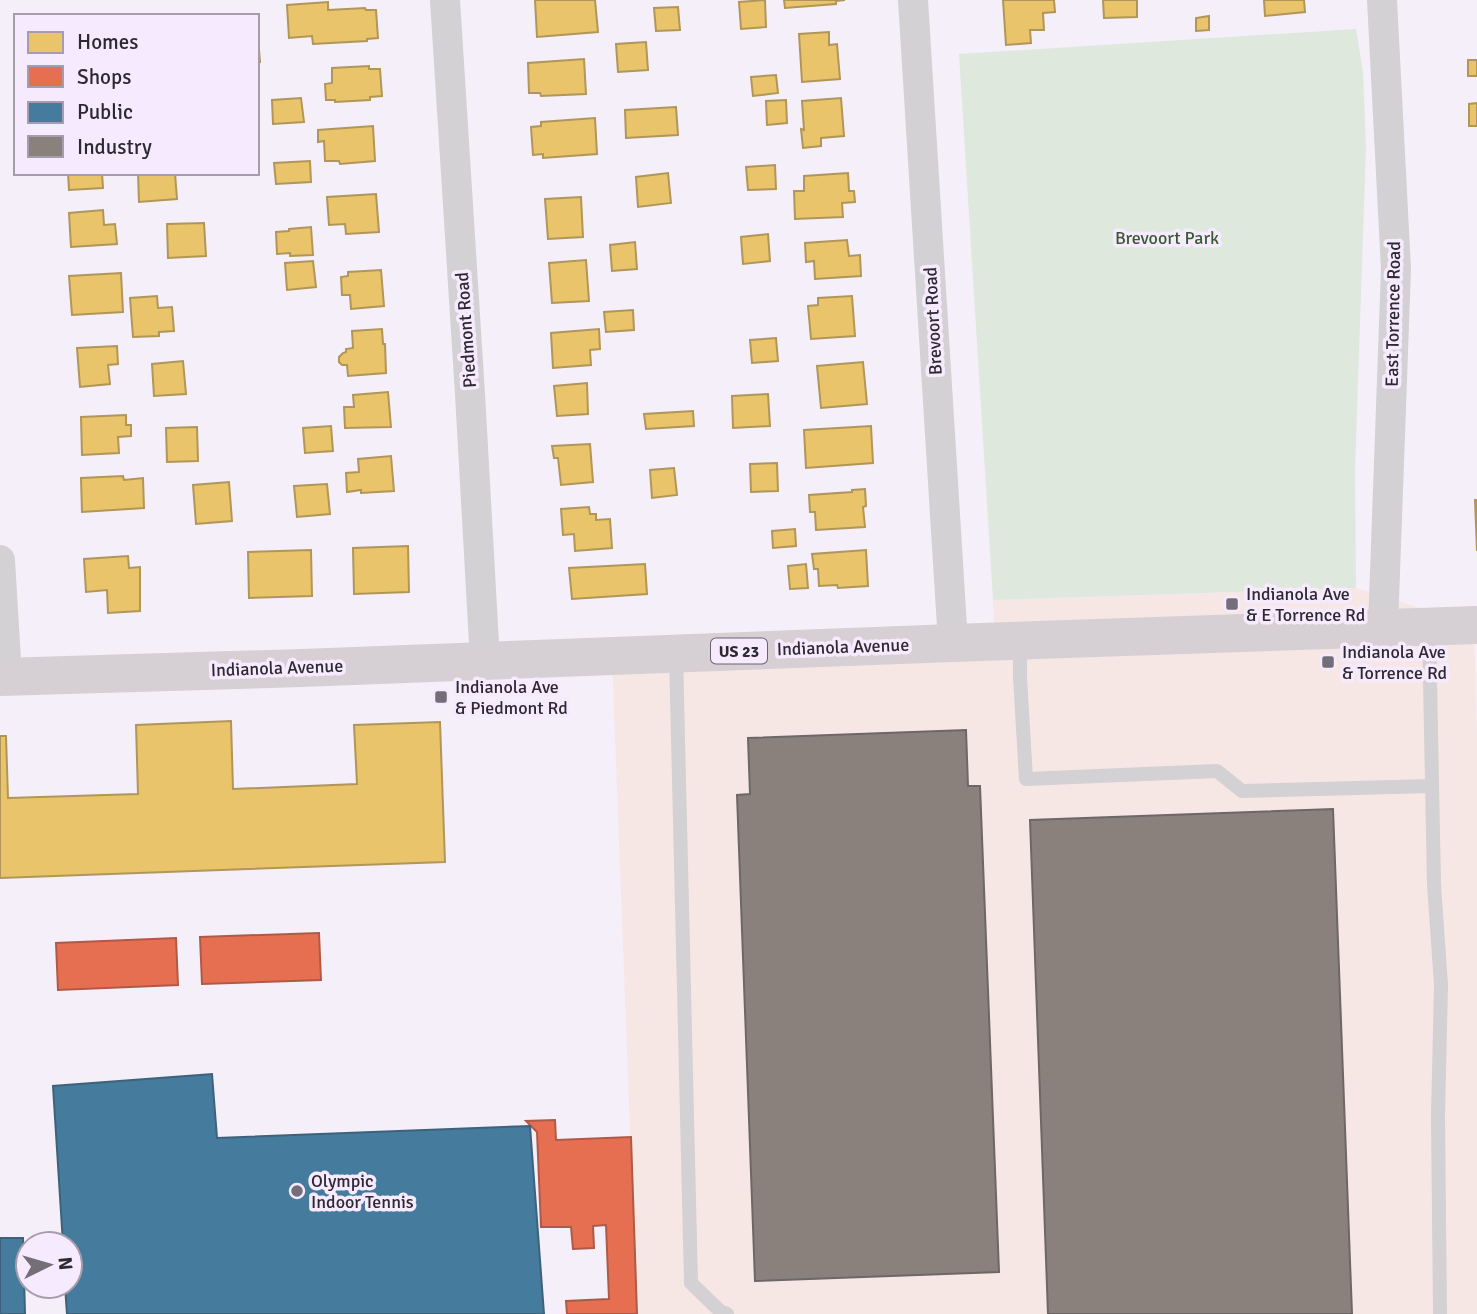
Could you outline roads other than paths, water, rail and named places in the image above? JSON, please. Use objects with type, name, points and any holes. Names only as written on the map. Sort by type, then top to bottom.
[{"type":"main road","name":"Indianola Avenue","points":[[3,677],[1477,625]]},
{"type":"street","name":"Piedmont Road","points":[[445,0],[485,661]]},
{"type":"street","name":"Brevoort Road","points":[[913,0],[953,643]]},
{"type":"street","name":"East Torrence Road","points":[[1382,0],[1396,269],[1383,628]]},
{"type":"street","points":[[0,560],[3,677]]},
{"type":"lane","points":[[1429,626],[1434,884],[1441,985],[1438,1116],[1440,1314]]},
{"type":"lane","points":[[1020,640],[1026,779],[1217,771],[1242,791],[1432,786]]},
{"type":"lane","points":[[676,654],[691,1283],[721,1312],[727,1314]]},
{"type":"place","name":"Indianola Ave & E Torrence Rd","points":[[1232,604]]},
{"type":"place","name":"Indianola Ave & Torrence Rd","points":[[1328,662]]},
{"type":"place","name":"Indianola Ave & Piedmont Rd","points":[[441,697]]},
{"type":"place","name":"Olympic Indoor Tennis","points":[[297,1191]]},
{"type":"park label","name":"Brevoort Park","points":[[1167,238]]}]
